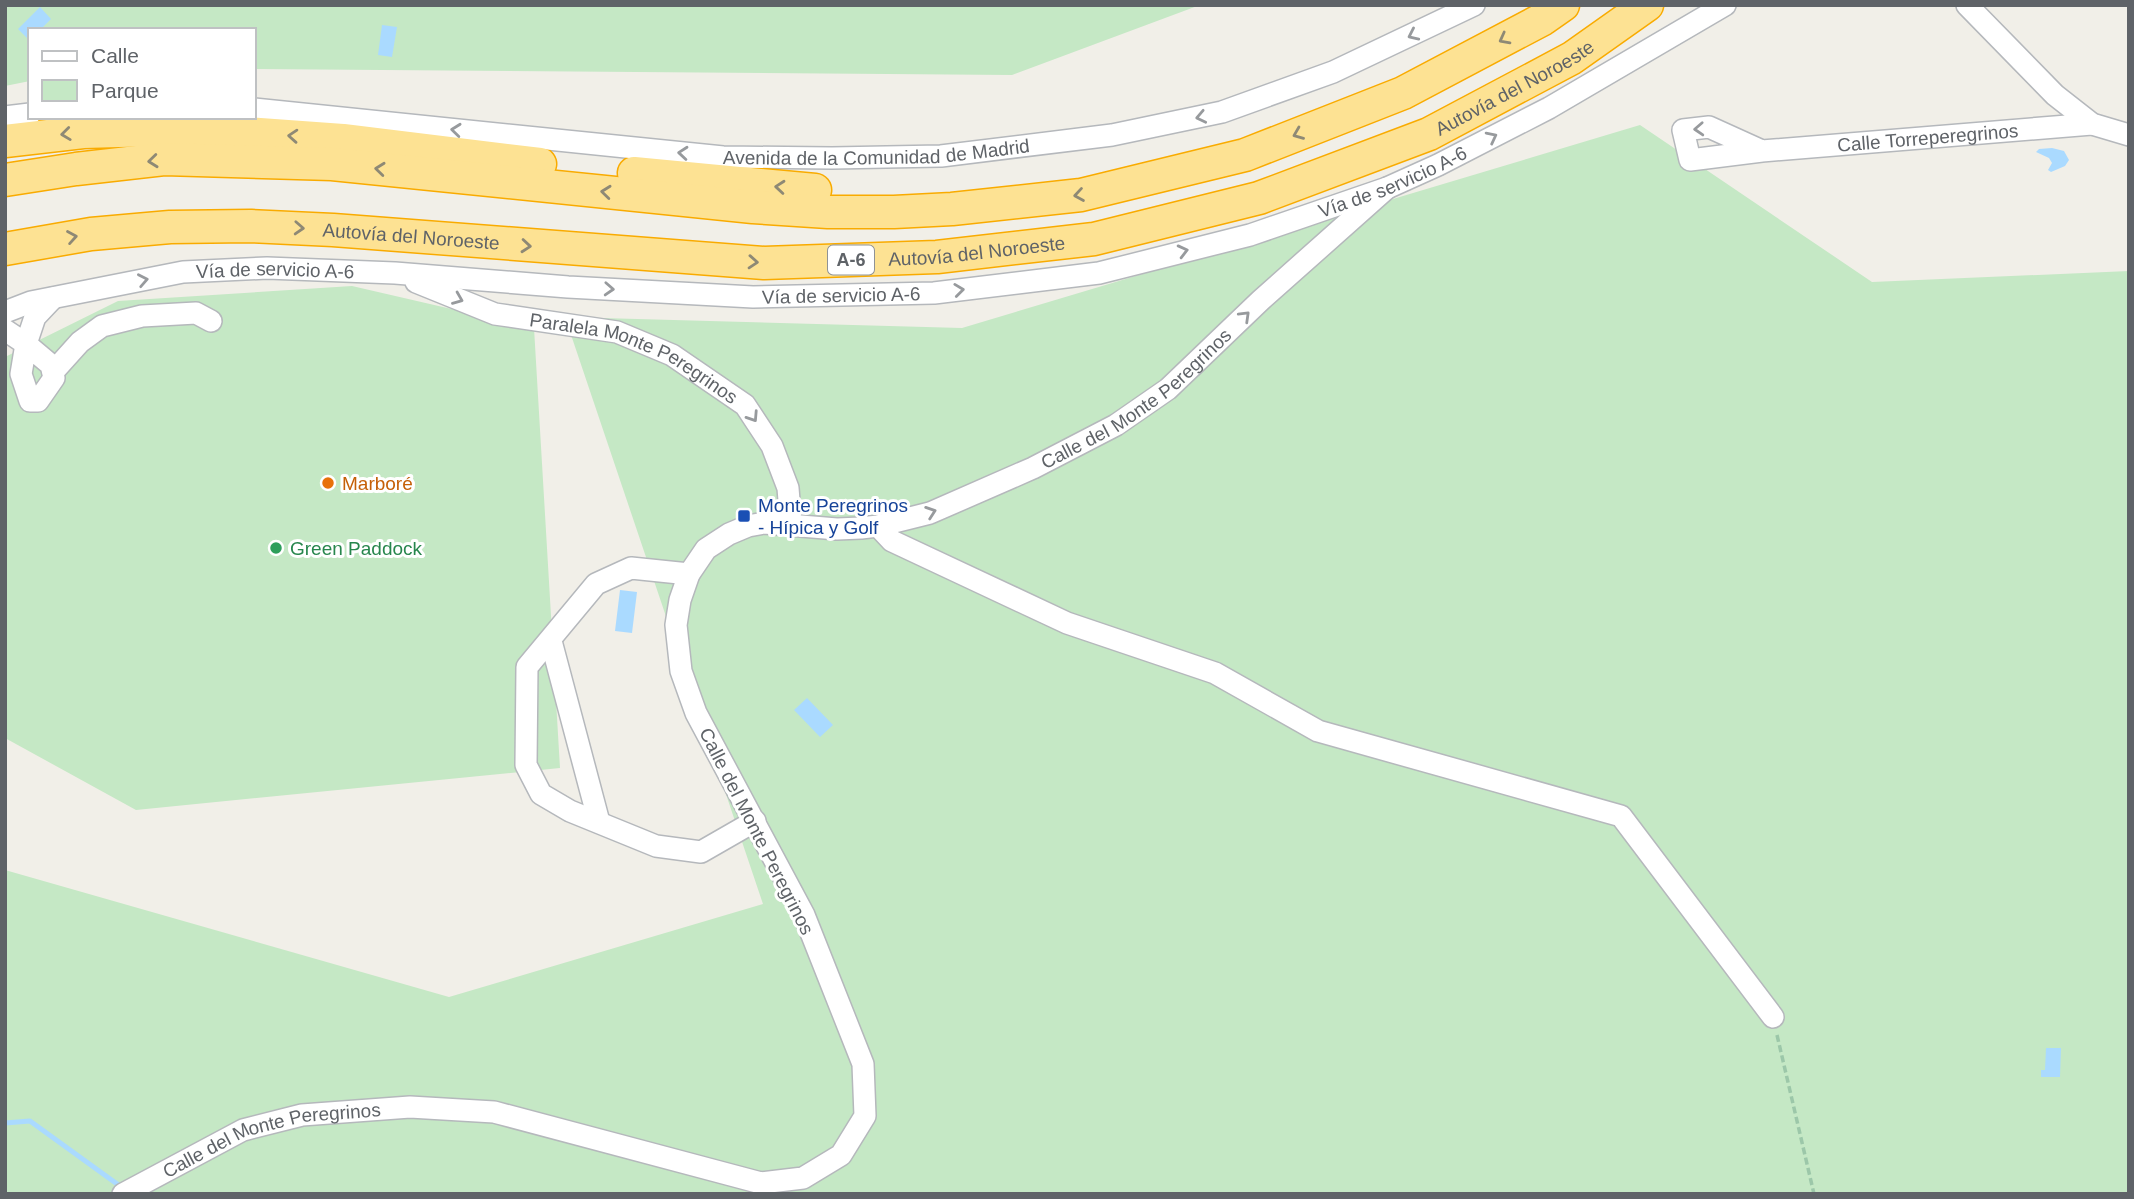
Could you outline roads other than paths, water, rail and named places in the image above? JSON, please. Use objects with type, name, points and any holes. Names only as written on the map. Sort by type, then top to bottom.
[{"type":"highway","points":[[5,180],[164,159],[332,164],[753,207],[828,212],[952,209],[1081,195],[1245,155],[1403,93],[1543,19],[1563,5]]},
{"type":"highway","name":"Autovía del Noroeste","points":[[5,250],[91,234],[170,227],[251,226],[764,263],[937,257],[1094,239],[1259,198],[1429,134],[1572,58],[1647,5]]},
{"type":"highway","points":[[5,141],[83,132],[191,129],[344,140],[531,163],[830,191],[894,212]]},
{"type":"street","name":"Avenida de la Comunidad de Madrid","points":[[256,109],[723,156],[942,156],[1112,135],[1222,112],[1333,72],[1474,5]]},
{"type":"street","points":[[1637,57],[1707,5]]},
{"type":"street","points":[[1637,57],[1725,5]]},
{"type":"street","points":[[1967,5],[2055,95],[2092,124],[2129,135]]},
{"type":"street","name":"Vía de servicio A-6","points":[[5,312],[31,302],[183,272],[267,268],[395,273],[753,298],[934,293],[1099,273],[1250,234],[1387,188],[1549,108],[1637,57]]},
{"type":"street","points":[[5,117],[28,114]]},
{"type":"street","name":"Calle Torreperegrinos","points":[[1762,151],[2092,124]]},
{"type":"street","name":"Calle del Monte Peregrinos","points":[[123,1194],[243,1130],[302,1115],[410,1107],[494,1112],[761,1183],[803,1178],[841,1155],[865,1116],[863,1064],[804,915],[696,713],[681,671],[676,625],[680,600],[689,574],[706,549],[729,534],[748,526],[764,523],[837,529],[878,526],[930,513],[1033,468],[1116,425],[1168,388],[1261,300],[1387,188]]},
{"type":"street","name":"Paralela Monte Peregrinos","points":[[395,273],[495,314],[617,332],[672,355],[745,405],[772,446],[788,488],[791,525]]},
{"type":"street","points":[[5,330],[26,344],[51,365],[54,378],[38,401],[30,401],[21,374],[26,344],[35,317],[53,298]]},
{"type":"street","points":[[53,372],[80,342],[102,326],[142,316],[196,313],[211,321]]},
{"type":"street","points":[[878,526],[891,541],[1067,622],[1215,673],[1318,731],[1621,816],[1773,1017]]},
{"type":"street","points":[[689,574],[631,568],[596,584],[527,667],[526,765],[541,794],[570,811],[656,846],[701,852],[755,821]]},
{"type":"street","points":[[551,640],[599,822]]},
{"type":"water","points":[[40,7],[51,19],[42,28],[28,28],[28,39],[18,29]]},
{"type":"water","points":[[382,25],[397,27],[392,57],[378,55]]},
{"type":"water","points":[[2039,149],[2064,151],[2069,160],[2065,166],[2051,172],[2048,170],[2052,163],[2049,158],[2036,152]]},
{"type":"water","points":[[620,590],[637,592],[632,633],[615,631]]},
{"type":"water","points":[[807,698],[833,725],[820,737],[794,710]]},
{"type":"water","points":[[2046,1048],[2061,1048],[2060,1077],[2041,1077],[2041,1070],[2045,1070]]},
{"type":"waterway","points":[[5,1123],[30,1121],[124,1189]]},
{"type":"place","name":"Marboré","points":[[328,483]]},
{"type":"place","name":"Monte Peregrinos - Hípica y Golf","points":[[744,516]]},
{"type":"place","name":"Green Paddock","points":[[276,548]]}]
